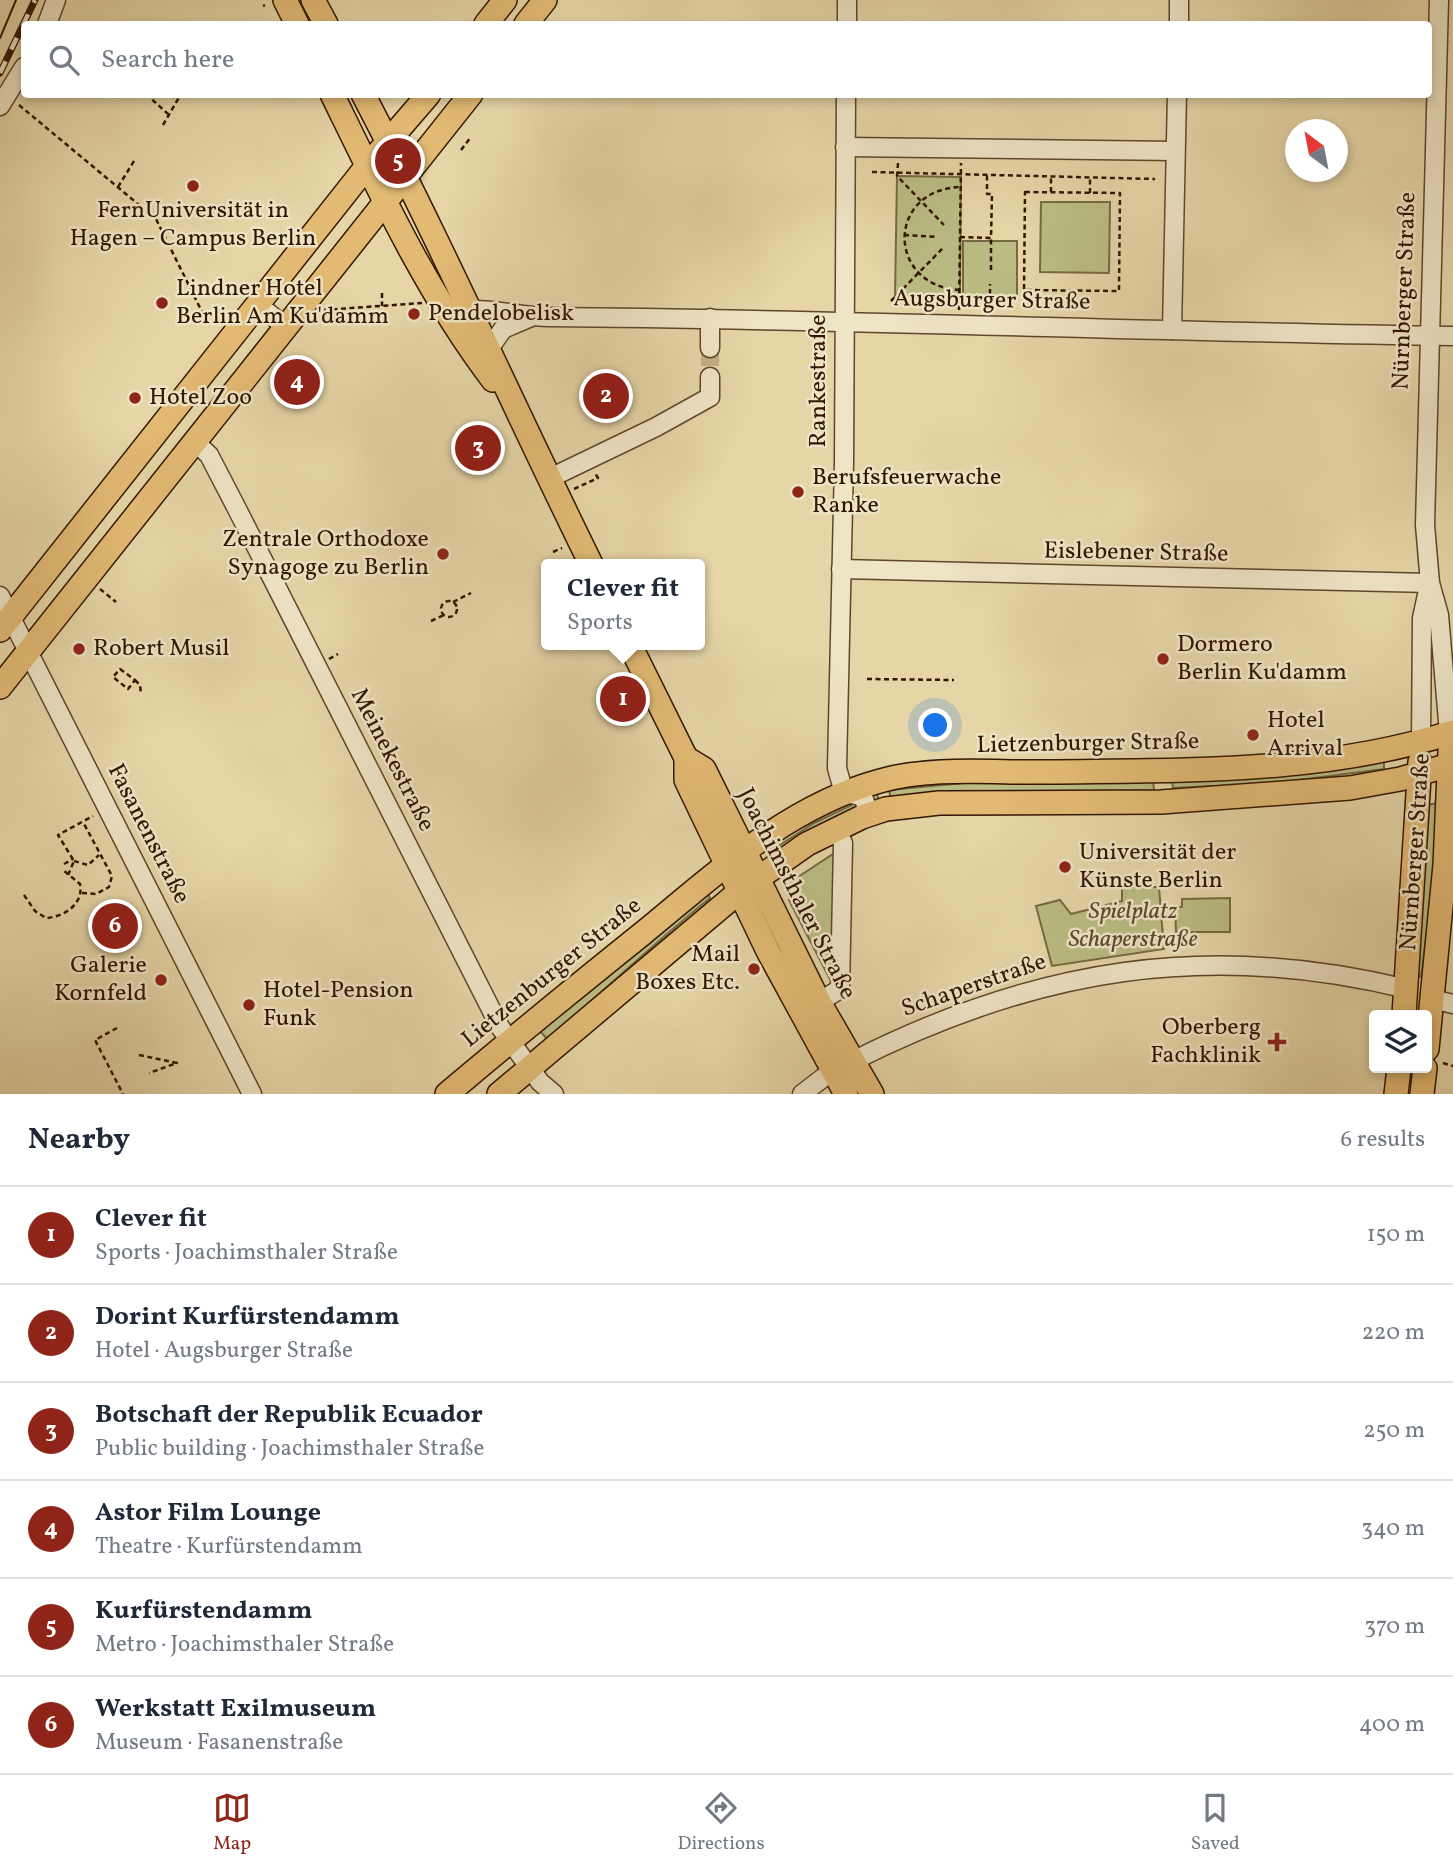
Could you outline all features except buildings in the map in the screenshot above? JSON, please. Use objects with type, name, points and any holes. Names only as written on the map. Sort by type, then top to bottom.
[{"type":"main road","points":[[313,0],[324,21]]},
{"type":"main road","points":[[488,21],[505,0]]},
{"type":"main road","points":[[528,21],[545,0]]},
{"type":"main road","points":[[271,4],[293,21]]},
{"type":"main road","points":[[334,98],[367,166],[461,338],[513,408]]},
{"type":"main road","points":[[365,98],[588,559]]},
{"type":"main road","points":[[3,614],[387,141],[425,98]]},
{"type":"main road","points":[[0,687],[468,98]]},
{"type":"main road","name":"Joachimsthaler Straße","points":[[632,650],[686,758],[686,780],[736,859],[832,1071],[846,1094]]},
{"type":"main road","name":"Lietzenburger Straße","points":[[447,1094],[736,859],[798,817],[844,793],[883,780],[939,774],[1162,770],[1313,762],[1421,741],[1451,732]]},
{"type":"main road","name":"Nürnberger Straße","points":[[1432,1055],[1443,1002],[1451,732]]},
{"type":"main road","name":"Nürnberger Straße","points":[[1405,1010],[1421,741]]},
{"type":"main road","points":[[499,1094],[748,885],[835,828],[869,815],[939,803],[1161,802],[1350,788],[1420,774],[1452,764]]},
{"type":"main road","name":"Joachimsthaler Straße","points":[[748,885],[820,1002],[872,1094]]},
{"type":"main road","points":[[1407,989],[1443,1002]]},
{"type":"main road","points":[[1396,1094],[1398,1073]]},
{"type":"main road","name":"Nürnberger Straße","points":[[1422,1094],[1428,1073]]},
{"type":"street","points":[[48,21],[56,0]]},
{"type":"street","points":[[847,0],[847,21]]},
{"type":"street","points":[[1179,0],[1179,21]]},
{"type":"street","name":"Nürnberger Straße","points":[[1439,0],[1425,525],[1430,583],[1439,615],[1451,732]]},
{"type":"street","points":[[4,100],[21,72]]},
{"type":"street","name":"Rankestraße","points":[[844,793],[837,768],[846,98]]},
{"type":"street","points":[[1172,330],[1177,98]]},
{"type":"street","points":[[845,147],[1175,151]]},
{"type":"street","points":[[257,304],[285,326]]},
{"type":"street","name":"Augsburger Straße","points":[[470,310],[493,309],[531,317],[710,318],[1453,336]]},
{"type":"street","name":"Augsburger Straße","points":[[489,349],[503,329],[531,317]]},
{"type":"street","points":[[709,348],[710,318]]},
{"type":"street","points":[[548,479],[656,427],[710,397],[710,377]]},
{"type":"street","name":"Meinekestraße","points":[[195,442],[209,454],[509,1041],[554,1094]]},
{"type":"street","name":"Eislebener Straße","points":[[841,569],[1430,583]]},
{"type":"street","name":"Nürnberger Straße","points":[[1421,741],[1422,618],[1430,583]]},
{"type":"street","name":"Fasanenstraße","points":[[3,614],[28,652],[109,808],[252,1094]]},
{"type":"street","points":[[1161,802],[1162,770]]},
{"type":"street","points":[[844,793],[863,796],[869,815]]},
{"type":"street","points":[[820,1002],[840,989],[843,844],[835,828]]},
{"type":"street","name":"Schaperstraße","points":[[853,1061],[922,1027],[987,1002],[1060,981],[1142,969],[1218,964],[1292,968],[1344,975],[1407,989]]},
{"type":"street","points":[[802,1094],[832,1071]]},
{"type":"path","points":[[150,98],[168,114]]},
{"type":"path","points":[[163,125],[178,98]]},
{"type":"path","points":[[4,100],[156,219],[209,326]]},
{"type":"path","points":[[461,150],[471,137]]},
{"type":"path","points":[[898,148],[897,173],[944,225]]},
{"type":"path","points":[[959,324],[961,149]]},
{"type":"path","points":[[118,187],[134,161]]},
{"type":"path","points":[[872,172],[1155,179]]},
{"type":"path","points":[[987,175],[987,194],[992,194],[991,270]]},
{"type":"path","points":[[1051,177],[1051,192]]},
{"type":"path","points":[[1090,178],[1090,193]]},
{"type":"path","points":[[960,290],[941,287],[918,274],[906,251],[904,235],[910,213],[920,201],[936,189],[961,187]]},
{"type":"path","points":[[1026,192],[1090,193],[1120,193],[1119,291],[1024,290],[1026,192]]},
{"type":"path","points":[[904,235],[938,237]]},
{"type":"path","points":[[960,237],[991,237]]},
{"type":"path","points":[[891,301],[943,248]]},
{"type":"path","points":[[990,284],[990,303]]},
{"type":"path","points":[[382,293],[382,306]]},
{"type":"path","points":[[324,310],[424,302]]},
{"type":"path","points":[[444,615],[442,606],[446,602],[453,602],[471,593]]},
{"type":"path","points":[[431,621],[444,615],[449,617],[455,614],[457,609],[453,602]]},
{"type":"path","points":[[135,680],[128,689],[113,677],[120,669],[135,680],[141,685],[141,694]]},
{"type":"path","points":[[867,679],[954,680]]},
{"type":"path","points":[[68,875],[73,860],[58,835],[109,808]]},
{"type":"path","points":[[82,893],[96,894],[109,887],[112,876],[83,821]]},
{"type":"path","points":[[64,864],[73,860],[88,864],[99,855]]},
{"type":"path","points":[[24,895],[35,911],[46,918],[64,914],[78,901],[82,893],[80,884],[63,870]]},
{"type":"path","points":[[117,1028],[94,1040],[123,1094]]},
{"type":"path","points":[[139,1055],[177,1063],[149,1073]]},
{"type":"path","points":[[1432,1060],[1453,1066]]},
{"type":"green space","points":[[897,176],[961,177],[960,296],[895,296]]},
{"type":"green space","points":[[1041,202],[1110,202],[1109,273],[1040,272]]},
{"type":"green space","points":[[963,241],[1017,241],[1017,296],[963,296]]},
{"type":"green space","points":[[1384,759],[1384,769],[1275,783],[1173,788],[1172,782],[1311,773]]},
{"type":"green space","points":[[1153,780],[1154,790],[969,793],[891,800],[889,790],[975,782]]},
{"type":"green space","points":[[877,793],[879,802],[824,824],[774,854],[772,850],[814,823]]},
{"type":"green space","points":[[1437,803],[1434,878],[1421,977],[1418,975],[1427,805]]},
{"type":"green space","points":[[836,852],[834,987],[789,900],[792,881]]},
{"type":"green space","name":"Spielplatz Schaperstraße","points":[[1122,887],[1159,887],[1164,949],[1052,966],[1036,906],[1060,900],[1071,914],[1122,901]]},
{"type":"green space","points":[[708,894],[710,898],[547,1039],[540,1031]]},
{"type":"green space","points":[[1230,898],[1230,932],[1176,932],[1175,907],[1182,907],[1182,899]]},
{"type":"tunnel","points":[[710,348],[710,377]]},
{"type":"tram line","points":[[0,38],[16,0]]},
{"type":"railway","points":[[25,21],[35,0]]},
{"type":"railway","points":[[0,73],[21,29]]},
{"type":"place","name":"Kurfürstendamm","points":[[398,161]]},
{"type":"place","name":"FernUniversität in Hagen – Campus Berlin","points":[[193,186]]},
{"type":"place","name":"Lindner Hotel Berlin Am Ku'damm","points":[[162,303]]},
{"type":"place","name":"Pendelobelisk","points":[[414,314]]},
{"type":"place","name":"Astor Film Lounge","points":[[297,382]]},
{"type":"place","name":"Dorint Kurfürstendamm","points":[[606,396]]},
{"type":"place","name":"Hotel Zoo","points":[[135,398]]},
{"type":"place","name":"Botschaft der Republik Ecuador","points":[[478,448]]},
{"type":"place","name":"Berufsfeuerwache Ranke","points":[[798,492]]},
{"type":"place","name":"Zentrale Orthodoxe Synagoge zu Berlin","points":[[443,554]]},
{"type":"place","name":"Robert Musil","points":[[79,649]]},
{"type":"place","name":"Dormero Berlin Ku'damm","points":[[1163,659]]},
{"type":"place","name":"Clever fit","points":[[623,699]]},
{"type":"place","name":"Hotel Arrival","points":[[1253,735]]},
{"type":"place","name":"Universität der Künste Berlin","points":[[1065,867]]},
{"type":"place","name":"Werkstatt Exilmuseum","points":[[115,926]]},
{"type":"place","name":"Mail Boxes Etc.","points":[[754,969]]},
{"type":"place","name":"Galerie Kornfeld","points":[[161,980]]},
{"type":"place","name":"Hotel-Pension Funk","points":[[249,1005]]},
{"type":"place","name":"Oberberg Fachklinik","points":[[1277,1042]]}]
